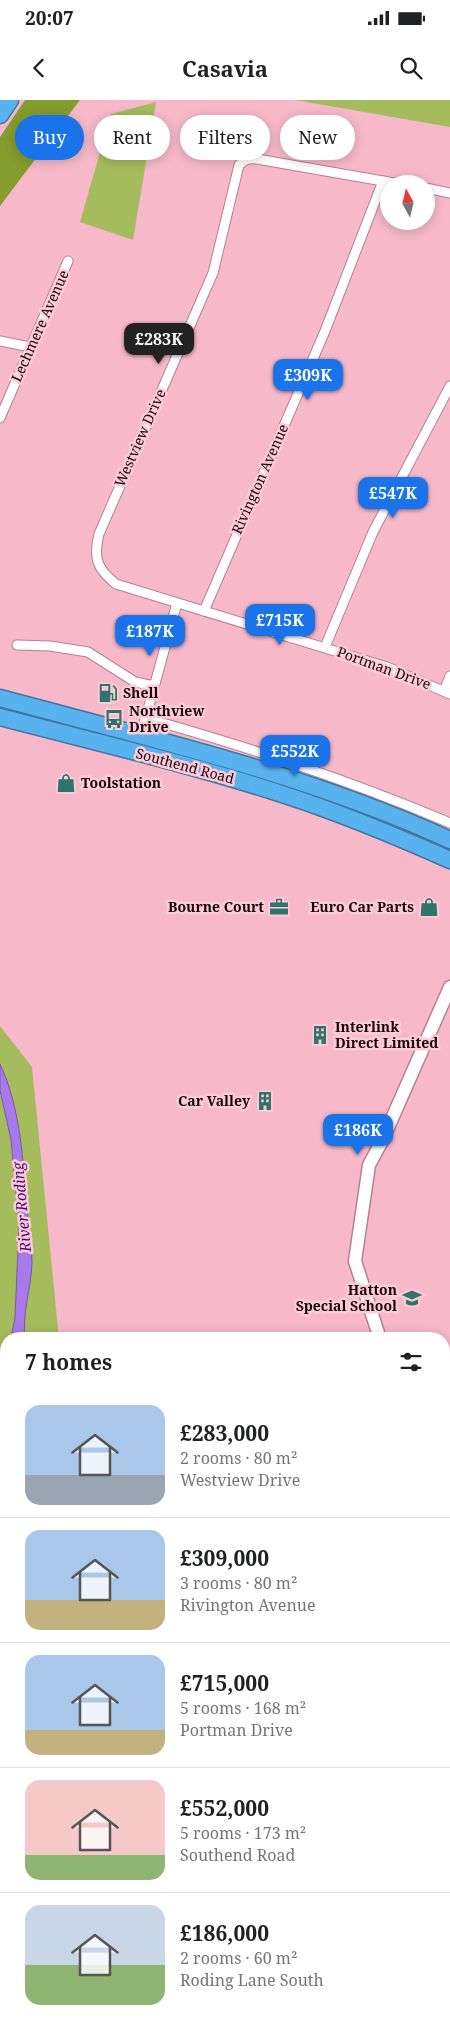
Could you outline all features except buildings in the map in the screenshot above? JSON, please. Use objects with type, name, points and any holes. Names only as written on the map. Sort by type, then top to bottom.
[{"type":"highway","points":[[0,114],[10,100]]},
{"type":"highway","name":"Southend Road","points":[[0,698],[236,761],[349,798],[450,840]]},
{"type":"highway","name":"Southend Road","points":[[0,717],[209,772],[285,795],[450,860]]},
{"type":"street","name":"Westview Drive","points":[[116,584],[103,574],[96,561],[98,534],[213,273],[239,165],[243,160],[257,158],[380,180]]},
{"type":"street","name":"Rivington Avenue","points":[[204,611],[325,331],[380,189]]},
{"type":"street","points":[[435,190],[450,193]]},
{"type":"street","name":"Lechmere Avenue","points":[[0,418],[68,261]]},
{"type":"street","points":[[0,341],[30,347]]},
{"type":"street","points":[[325,647],[373,532],[450,386]]},
{"type":"street","name":"Portman Drive","points":[[116,584],[387,667],[447,692]]},
{"type":"street","points":[[140,735],[178,603]]},
{"type":"street","points":[[17,645],[50,646],[88,652],[135,682],[154,686]]},
{"type":"street","points":[[447,692],[450,676]]},
{"type":"street","points":[[145,718],[226,741],[319,773],[450,823]]},
{"type":"street","points":[[378,1332],[355,1261],[369,1165],[383,1139],[450,987]]},
{"type":"green space","points":[[25,100],[80,100],[69,115],[15,115],[15,160],[35,160],[0,206],[0,137]]},
{"type":"green space","points":[[295,100],[450,100],[450,127]]},
{"type":"green space","points":[[156,102],[154,115],[111,114]]},
{"type":"green space","points":[[98,160],[146,160],[133,240],[80,222]]},
{"type":"green space","points":[[0,1026],[32,1067],[58,1332],[0,1332]]},
{"type":"water","name":"River Roding","points":[[0,1064],[13,1099],[17,1117],[31,1243],[32,1263],[24,1332],[12,1332],[15,1317],[19,1224],[11,1140],[0,1090]]},
{"type":"place","name":"Shell","points":[[108,693]]},
{"type":"place","name":"Northview Drive","points":[[114,719]]},
{"type":"place","name":"Toolstation","points":[[66,783]]},
{"type":"place","name":"Bourne Court","points":[[279,907]]},
{"type":"place","name":"Euro Car Parts","points":[[429,907]]},
{"type":"place","name":"Interlink Direct Limited","points":[[320,1035]]},
{"type":"place","name":"Car Valley","points":[[265,1101]]},
{"type":"place","name":"Hatton Special School","points":[[412,1298]]}]
